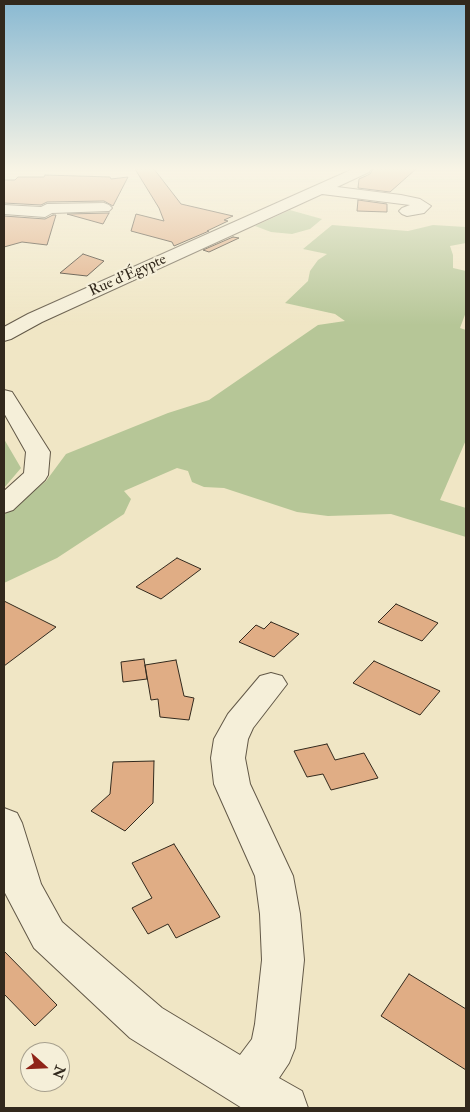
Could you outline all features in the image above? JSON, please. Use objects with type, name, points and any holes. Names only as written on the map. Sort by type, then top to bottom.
[{"type":"street","name":"Rue d'Égypte","points":[[4,335],[35,318],[250,221]]},
{"type":"street","points":[[4,397],[38,452],[36,474],[4,505]]},
{"type":"street","points":[[246,1084],[273,1048],[283,960],[280,914],[274,876],[232,784],[228,758],[232,739],[240,722],[270,684]]},
{"type":"street","points":[[4,823],[22,888],[48,935],[146,1023],[284,1108]]},
{"type":"green space","points":[[266,221],[320,221],[310,229],[292,234],[271,232],[255,226]]},
{"type":"green space","points":[[332,225],[408,231],[433,225],[466,227],[466,243],[450,246],[453,255],[453,268],[466,271],[466,312],[460,328],[466,330],[466,440],[440,500],[466,508],[466,537],[391,514],[328,516],[297,512],[224,488],[204,487],[192,482],[188,471],[177,468],[124,491],[131,499],[124,514],[57,558],[4,583],[4,515],[46,481],[66,454],[168,413],[209,400],[318,325],[345,321],[335,314],[285,303],[308,281],[310,271],[318,260],[327,254],[303,249]]},
{"type":"green space","points":[[4,439],[21,468],[4,488]]},
{"type":"building","points":[[4,221],[54,221],[47,245],[22,242],[4,247]]},
{"type":"building","points":[[92,221],[105,221],[103,224]]},
{"type":"building","points":[[134,221],[228,221],[174,246],[172,242],[131,231]]},
{"type":"building","points":[[233,237],[239,238],[209,252],[203,250]]},
{"type":"building","points":[[83,254],[104,261],[87,276],[60,273]]},
{"type":"building","points":[[177,558],[201,569],[161,599],[136,587]]},
{"type":"building","points":[[4,601],[56,627],[4,666]]},
{"type":"building","points":[[396,604],[438,623],[422,641],[378,622]]},
{"type":"building","points":[[271,622],[299,634],[274,657],[239,642],[256,625],[264,629]]},
{"type":"building","points":[[144,659],[147,679],[123,682],[121,662]]},
{"type":"building","points":[[176,660],[184,696],[194,698],[189,720],[160,717],[158,699],[151,700],[145,665]]},
{"type":"building","points":[[374,661],[440,691],[420,715],[353,683]]},
{"type":"building","points":[[327,744],[335,760],[364,753],[378,778],[331,790],[323,774],[307,777],[294,751]]},
{"type":"building","points":[[154,761],[153,803],[125,831],[91,811],[110,794],[113,762]]},
{"type":"building","points":[[174,844],[220,917],[176,938],[168,924],[148,934],[132,908],[152,898],[132,863]]},
{"type":"building","points":[[4,951],[57,1005],[35,1026],[4,994]]},
{"type":"building","points":[[409,974],[466,1009],[466,1070],[381,1016]]}]
